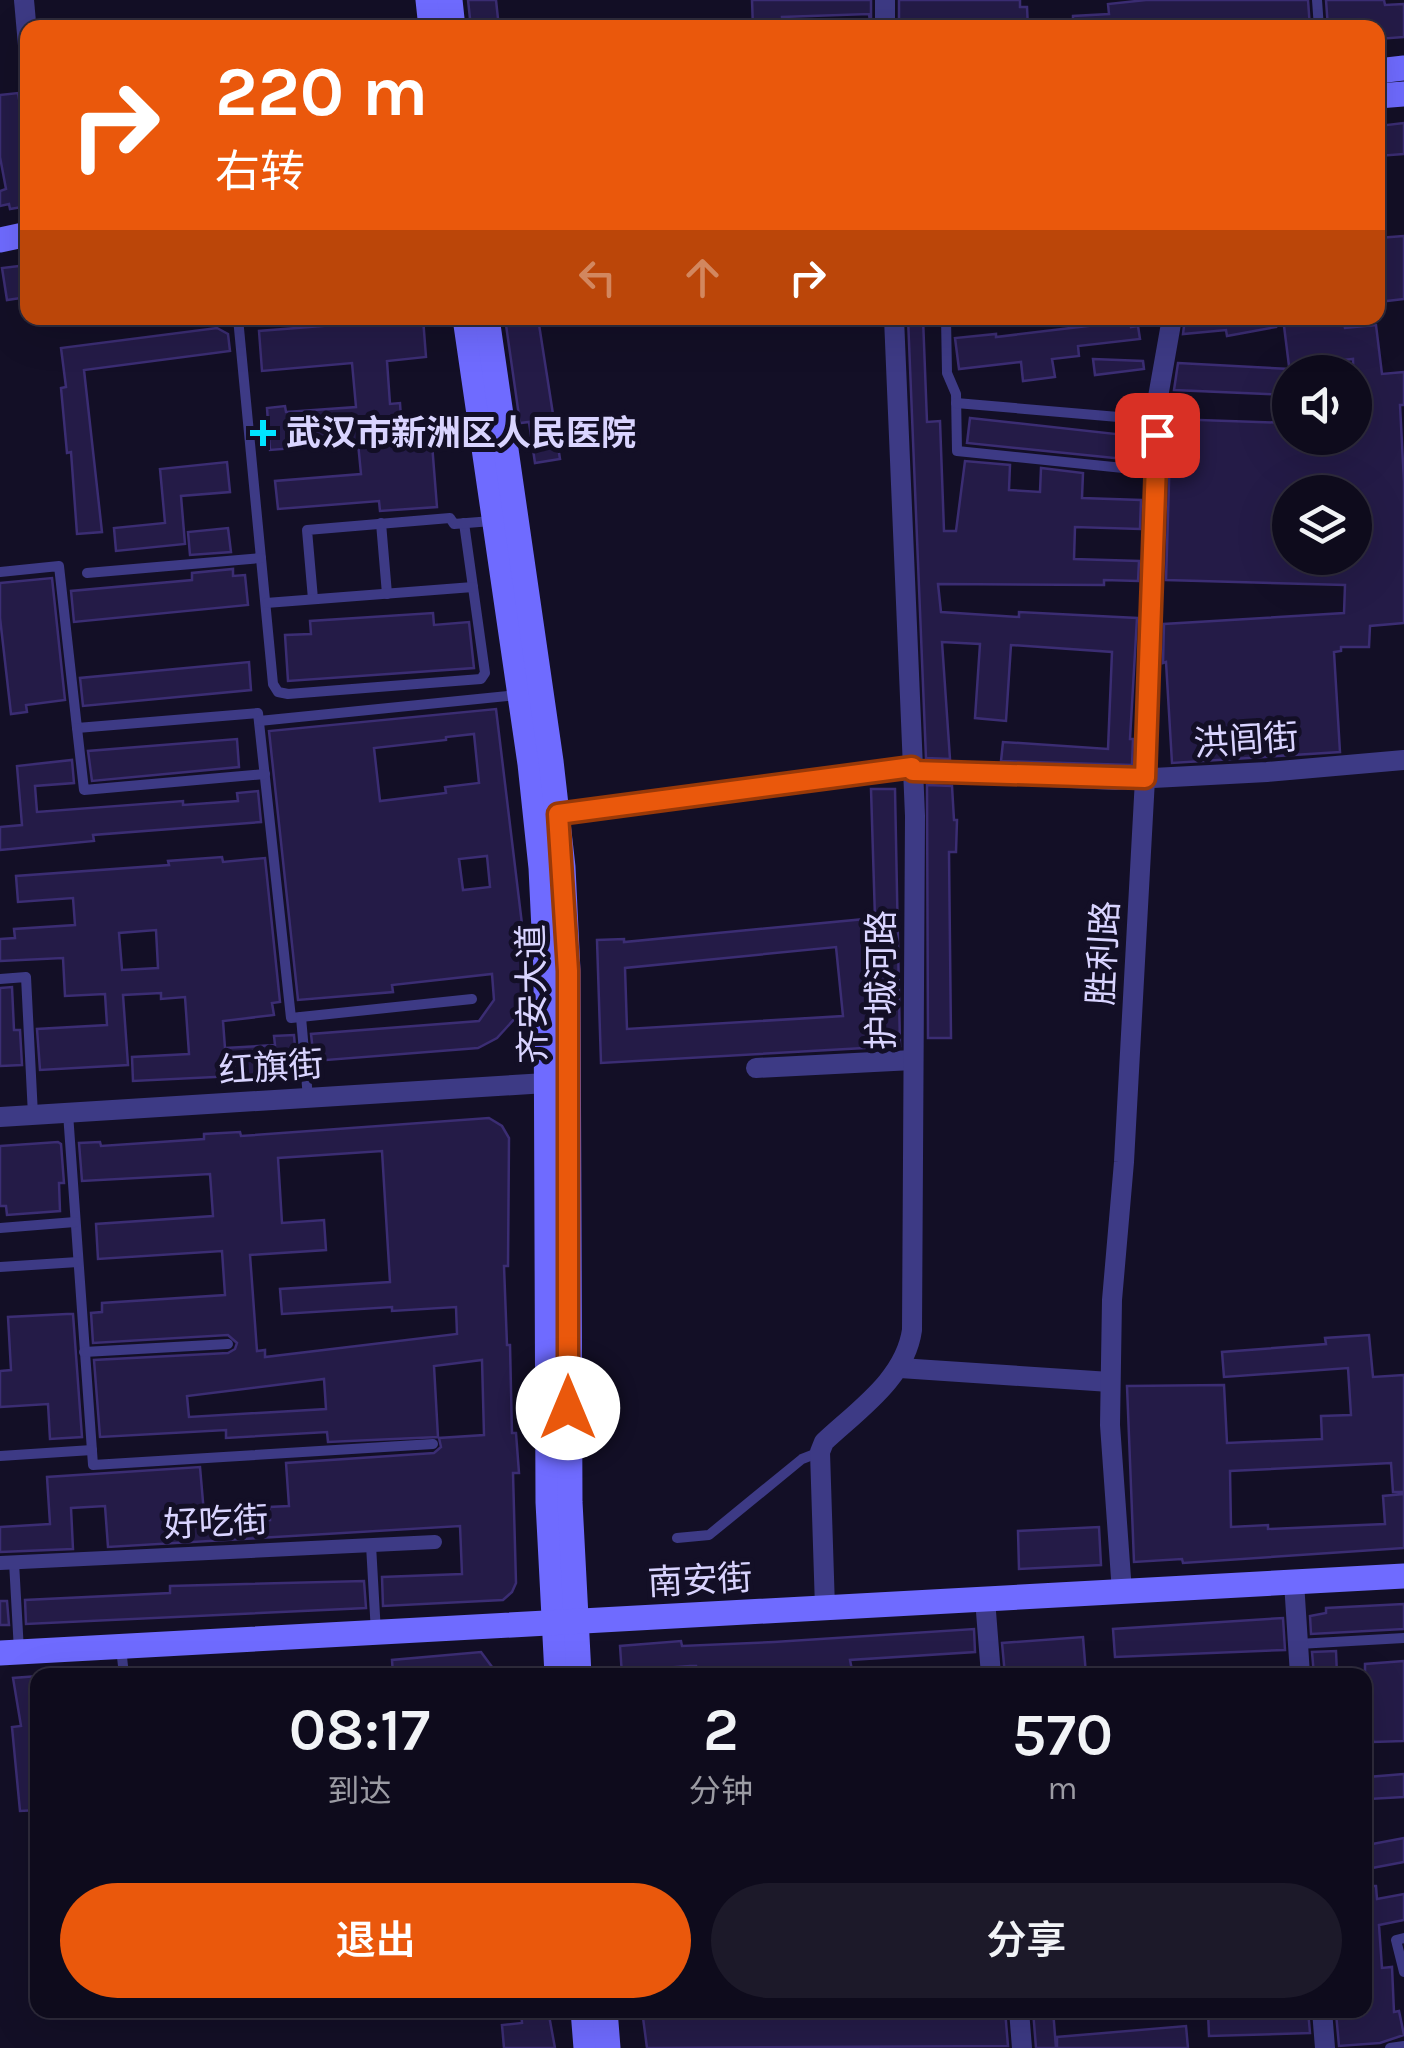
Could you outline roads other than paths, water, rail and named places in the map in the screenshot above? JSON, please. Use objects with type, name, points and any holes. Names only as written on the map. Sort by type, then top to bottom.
[{"type":"main road","name":"齐安大道","points":[[466,325],[494,520],[558,814],[567,937],[568,1408],[565,1622],[558,1668]]},
{"type":"main road","name":"齐安大道","points":[[488,325],[530,693],[542,886],[546,1408],[565,1622],[577,1668]]},
{"type":"main road","name":"南安街","points":[[10,1653],[1404,1576]]},
{"type":"main road","points":[[584,2018],[586,2048]]},
{"type":"main road","points":[[606,2018],[608,2048]]},
{"type":"street","name":"护城河路","points":[[894,325],[913,769],[912,1330],[900,1368]]},
{"type":"street","name":"胜利路","points":[[1122,1592],[1112,1481],[1112,1300],[1124,1162],[1145,778],[1158,397],[1171,325]]},
{"type":"street","name":"洪闾街","points":[[558,814],[913,769],[1145,778],[1404,760]]},
{"type":"street","points":[[756,1068],[914,1060]]},
{"type":"street","name":"红旗街","points":[[0,1117],[546,1082]]},
{"type":"street","points":[[825,1608],[820,1452],[824,1442],[900,1368],[1110,1382]]},
{"type":"street","name":"好吃街","points":[[7,1563],[435,1542]]},
{"type":"street","points":[[1294,1582],[1300,1668]]},
{"type":"street","points":[[985,1599],[990,1668]]},
{"type":"street","points":[[1020,2018],[1022,2048]]},
{"type":"street","points":[[1323,2018],[1325,2048]]},
{"type":"lane","points":[[239,325],[273,684],[278,692],[481,679],[484,673],[464,523]]},
{"type":"lane","points":[[946,325],[947,373],[956,403],[957,451],[1132,469]]},
{"type":"lane","points":[[956,403],[1130,418]]},
{"type":"lane","points":[[312,599],[307,530],[450,518],[454,524],[494,520]]},
{"type":"lane","points":[[382,524],[387,594]]},
{"type":"lane","points":[[87,572],[262,558]]},
{"type":"lane","points":[[0,572],[58,566],[84,790],[265,774]]},
{"type":"lane","points":[[266,602],[473,588]]},
{"type":"lane","points":[[259,721],[530,693]]},
{"type":"lane","points":[[77,728],[258,713],[291,1018],[472,999]]},
{"type":"lane","points":[[0,978],[26,977],[33,1115]]},
{"type":"lane","points":[[301,1016],[308,1098]]},
{"type":"lane","points":[[68,1113],[93,1465],[433,1444]]},
{"type":"lane","points":[[0,1228],[76,1222]]},
{"type":"lane","points":[[0,1267],[78,1262]]},
{"type":"lane","points":[[84,1352],[228,1344]]},
{"type":"lane","points":[[0,1456],[92,1450]]},
{"type":"lane","points":[[677,1538],[709,1536],[802,1459],[820,1452]]},
{"type":"lane","points":[[371,1545],[376,1632]]},
{"type":"lane","points":[[7,1563],[10,1653]]},
{"type":"lane","points":[[1298,1644],[1404,1638]]},
{"type":"lane","points":[[121,1646],[123,1668]]},
{"type":"lane","points":[[1404,1938],[1396,1940],[1404,1972]]},
{"type":"lane","points":[[1390,2048],[1404,2046]]},
{"type":"place","name":"武汉市新洲区人民医院","points":[[263,433]]}]
